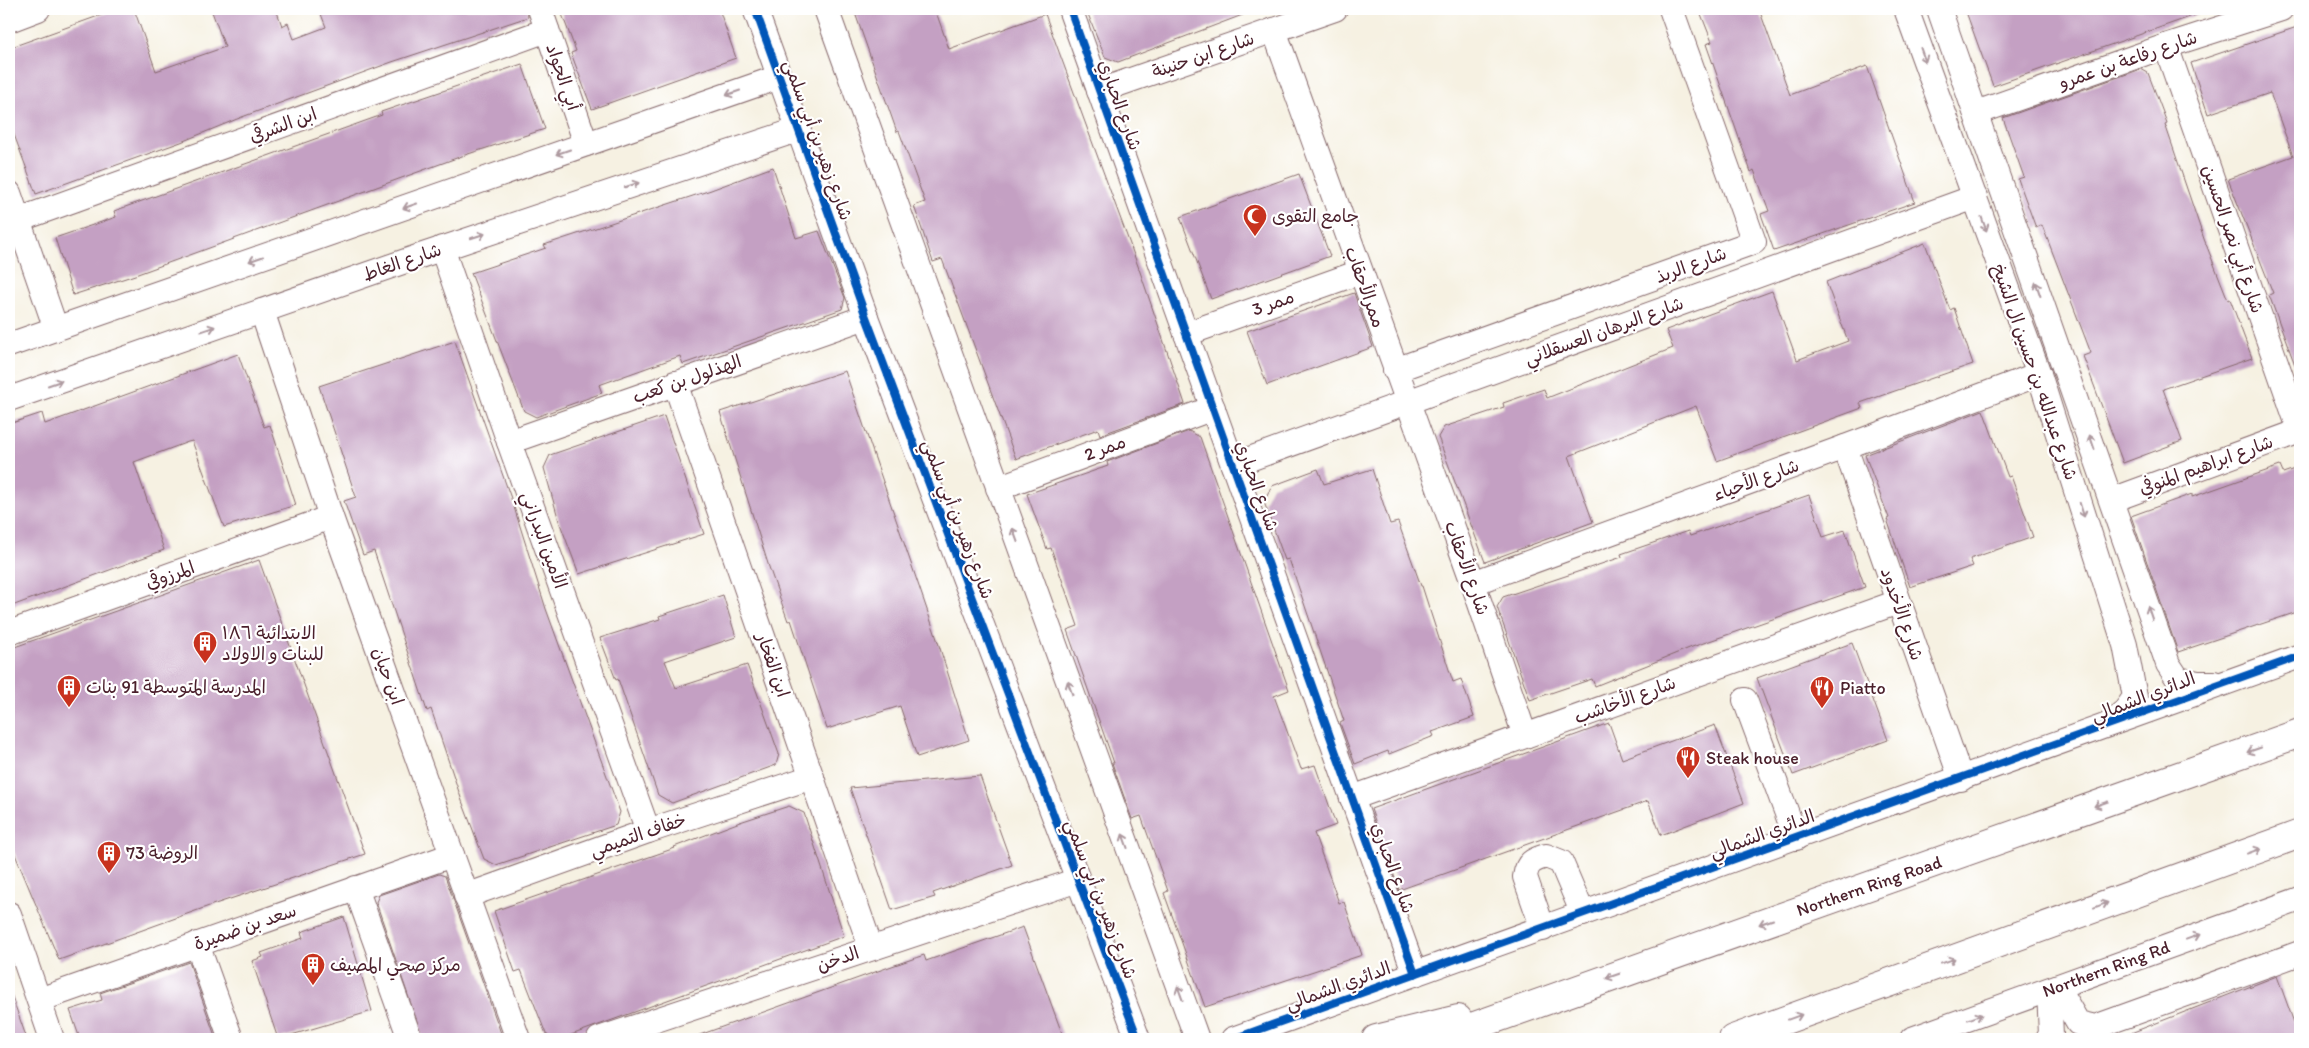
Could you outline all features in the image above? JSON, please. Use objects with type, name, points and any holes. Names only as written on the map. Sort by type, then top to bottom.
[{"type":"highway","name":"Northern Ring Road","points":[[1438,1039],[2300,733]]},
{"type":"highway","points":[[1733,1039],[2300,834]]},
{"type":"highway","points":[[1376,1039],[1566,993]]},
{"type":"street","points":[[9,20],[38,9]]},
{"type":"street","name":"شارع زهير بن أبي سلمي","points":[[755,9],[797,130],[866,317],[1138,1039]]},
{"type":"street","points":[[826,9],[1197,1039]]},
{"type":"street","name":"شارع الحباري","points":[[1070,9],[1415,974]]},
{"type":"street","name":"شارع ابن حنينة","points":[[1099,91],[1336,9]]},
{"type":"street","name":"شارع الربذ","points":[[1395,370],[1754,242],[1670,9]]},
{"type":"street","name":"شارع عبدالله بن حسين ال الشيخ","points":[[1906,9],[2038,374],[2125,645],[2135,697],[2125,711],[2104,728]]},
{"type":"street","name":"شارع عبدالله بن حسين ال الشيخ","points":[[1939,9],[2168,664],[2178,679],[2198,683],[2223,682]]},
{"type":"street","name":"شارع رفاعة بن عمرو","points":[[1976,113],[2166,46],[2281,9]]},
{"type":"street","name":"أبي الجواد","points":[[543,19],[586,144]]},
{"type":"street","name":"ابن الشرقي","points":[[18,220],[543,19]]},
{"type":"street","name":"ممرالأحقاب","points":[[1274,30],[1406,402]]},
{"type":"street","name":"شارع أبي نصر الحسين","points":[[2166,46],[2300,431]]},
{"type":"street","points":[[9,346],[779,77]]},
{"type":"street","name":"شارع الغاط","points":[[9,399],[442,248],[797,130]]},
{"type":"street","points":[[9,194],[56,329]]},
{"type":"street","name":"شارع البرهان العسقلاني","points":[[1233,465],[1974,197]]},
{"type":"street","name":"الأمين البدراني","points":[[442,248],[648,831]]},
{"type":"street","name":"ممر 3","points":[[1186,334],[1360,272]]},
{"type":"street","name":"ابن حيان","points":[[262,310],[331,517],[518,1039]]},
{"type":"street","name":"الهذلول بن كعب","points":[[509,442],[866,317]]},
{"type":"street","name":"شارع الأحياء","points":[[1473,583],[1845,448],[2038,374]]},
{"type":"street","name":"ابن الفخار","points":[[676,383],[870,948]]},
{"type":"street","name":"شارع الأحقاب","points":[[1406,402],[1473,583],[1525,736]]},
{"type":"street","name":"ممر 2","points":[[998,488],[1213,408]]},
{"type":"street","name":"شارع ابراهيم المنوفي","points":[[2112,500],[2300,431]]},
{"type":"street","name":"شارع الأخدود","points":[[1845,448],[1961,779]]},
{"type":"street","name":"المرزوقي","points":[[9,633],[331,517]]},
{"type":"street","name":"شارع الأخاشب","points":[[1352,798],[1898,602]]},
{"type":"street","points":[[2125,645],[2135,660],[2144,663],[2152,662],[2157,658],[2158,638]]},
{"type":"street","name":"الدائري الشمالي","points":[[1233,1039],[2104,728],[2223,682],[2300,656]]},
{"type":"street","points":[[1745,700],[1796,838]]},
{"type":"street","name":"خفاف التميمي","points":[[466,896],[648,831],[812,777]]},
{"type":"street","name":"سعد بن ضميرة","points":[[39,1000],[452,855]]},
{"type":"street","points":[[1543,929],[1525,877],[1526,868],[1530,861],[1546,856],[1555,858],[1560,862],[1583,914]]},
{"type":"street","name":"الدخن","points":[[599,1039],[1078,880]]},
{"type":"street","points":[[356,888],[410,1039]]},
{"type":"street","name":"Northern Ring Rd","points":[[1912,1039],[2300,899]]},
{"type":"street","points":[[9,914],[52,1039]]},
{"type":"street","points":[[197,944],[231,1039]]},
{"type":"street","points":[[2053,988],[2078,1023],[2095,1027],[2300,953]]},
{"type":"street","points":[[2048,1039],[2051,1035],[2053,988]]},
{"type":"building","points":[[118,9],[134,9],[156,71],[225,47],[211,9],[276,9],[282,26],[288,23],[294,39],[326,27],[319,9],[527,9],[528,17],[392,62],[242,117],[181,142],[36,194],[9,121],[9,48]]},
{"type":"building","points":[[560,9],[719,9],[736,58],[592,109],[571,53],[576,51]]},
{"type":"building","points":[[866,9],[935,9],[949,49],[1045,14],[1138,266],[1185,404],[1100,435],[1098,429],[1016,459],[942,259],[933,262],[914,206],[925,202],[899,131],[897,132],[855,13]]},
{"type":"building","points":[[1086,9],[1253,9],[1253,11],[1118,62],[1105,57]]},
{"type":"building","points":[[1699,9],[1759,9],[1790,95],[1867,66],[1915,202],[1774,251],[1761,214],[1769,211],[1754,170],[1751,172],[1706,44],[1712,42]]},
{"type":"building","points":[[1965,9],[2207,9],[2207,11],[1993,86]]},
{"type":"building","points":[[2300,26],[2300,372],[2298,373],[2269,295],[2273,293],[2228,179],[2293,156],[2270,93],[2208,114],[2191,63]]},
{"type":"building","points":[[522,64],[545,129],[462,156],[135,275],[73,295],[55,238],[116,217],[114,211],[382,115],[381,112]]},
{"type":"building","points":[[2141,69],[2148,73],[2167,123],[2165,124],[2204,239],[2228,300],[2230,299],[2252,358],[2163,389],[2182,441],[2123,463],[2083,356],[2091,353],[2042,225],[2036,228],[2018,179],[2024,177],[2003,118]]},
{"type":"building","points":[[773,167],[796,238],[819,231],[845,298],[842,309],[683,364],[680,356],[599,385],[602,393],[536,417],[524,411],[471,273],[546,248],[544,245],[711,190]]},
{"type":"building","name":"جامع التقوى","points":[[1299,174],[1330,256],[1211,299],[1180,217]]},
{"type":"building","points":[[1925,243],[1950,310],[1954,308],[1973,364],[1860,403],[1862,408],[1717,461],[1696,406],[1569,456],[1593,522],[1485,562],[1438,437],[1444,427],[1504,407],[1503,403],[1544,389],[1547,398],[1673,348],[1666,330],[1772,291],[1797,360],[1848,341],[1826,282]]},
{"type":"building","points":[[1354,293],[1373,347],[1267,385],[1247,331]]},
{"type":"building","points":[[455,341],[513,504],[546,609],[620,812],[616,825],[496,865],[484,859],[431,709],[427,711],[374,551],[363,555],[344,501],[356,497],[319,386]]},
{"type":"building","points":[[238,354],[264,427],[270,425],[296,505],[224,527],[192,441],[188,442],[134,462],[164,550],[9,607],[9,424],[42,413],[45,424]]},
{"type":"building","points":[[845,371],[937,639],[969,740],[917,757],[900,706],[827,729],[791,620],[788,621],[769,567],[720,412]]},
{"type":"building","points":[[1983,410],[2008,477],[2011,476],[2033,537],[1970,559],[1973,566],[1910,587],[1887,519],[1889,518],[1865,455]]},
{"type":"building","points":[[664,416],[704,534],[579,574],[559,521],[544,468],[550,455]]},
{"type":"building","points":[[1189,431],[1200,437],[1289,690],[1274,696],[1301,769],[1315,765],[1336,825],[1314,833],[1339,903],[1344,902],[1362,955],[1205,1007],[1164,893],[1168,891],[1141,816],[1132,819],[1112,763],[1114,763],[1067,630],[1078,626],[1051,548],[1047,549],[1027,494],[1108,466],[1107,462]]},
{"type":"building","points":[[2280,466],[2283,473],[2300,467],[2300,611],[2178,652],[2131,516]]},
{"type":"building","points":[[1318,469],[1324,484],[1372,469],[1390,524],[1398,522],[1422,586],[1453,682],[1461,679],[1474,717],[1432,732],[1434,736],[1389,754],[1388,751],[1355,764],[1340,723],[1344,721],[1289,559],[1285,560],[1264,502],[1272,486]]},
{"type":"building","points":[[1809,495],[1823,537],[1845,530],[1865,587],[1692,647],[1595,686],[1592,679],[1530,700],[1497,607],[1503,597],[1622,557],[1621,554],[1688,531],[1690,536]]},
{"type":"building","points":[[259,560],[365,854],[212,905],[59,960],[9,840],[9,649]]},
{"type":"building","points":[[723,595],[736,637],[665,661],[676,688],[747,665],[779,754],[776,765],[672,803],[658,795],[618,679],[616,680],[600,638],[660,619],[659,616]]},
{"type":"building","name":"Piatto","points":[[1852,643],[1888,740],[1793,775],[1757,678]]},
{"type":"building","points":[[1609,723],[1622,759],[1715,725],[1744,803],[1661,835],[1648,801],[1399,890],[1371,809]]},
{"type":"building","points":[[980,776],[1012,865],[933,893],[935,897],[892,910],[850,788]]},
{"type":"building","points":[[789,806],[804,813],[844,936],[560,1039],[553,1039],[546,1034],[521,970],[515,972],[494,911]]},
{"type":"building","points":[[439,874],[445,876],[503,1039],[423,1039],[376,902],[379,895]]},
{"type":"building","name":"مركز صحي المصيف","points":[[344,917],[372,1011],[278,1039],[252,961],[263,957],[261,953],[303,938],[301,932]]},
{"type":"building","points":[[1023,927],[1064,1039],[694,1039],[694,1037],[924,955],[926,961]]},
{"type":"building","points":[[189,962],[216,1039],[80,1039],[70,1010],[102,1000],[100,993]]},
{"type":"building","points":[[2277,976],[2300,1039],[2118,1039],[2118,1038]]},
{"type":"building","points":[[9,994],[11,994],[27,1039],[9,1039]]},
{"type":"cycle path","points":[[755,9],[866,317],[1138,1039]]},
{"type":"cycle path","points":[[1070,9],[1415,974]]},
{"type":"cycle path","points":[[1233,1039],[2300,656]]},
{"type":"place","name":"جامع التقوى","points":[[1255,237]]},
{"type":"place","name":"الابتدائية ١٨٦ للبنات و الاولاد","points":[[205,664]]},
{"type":"place","name":"المدرسة المتوسطة 91 بنات","points":[[69,708]]},
{"type":"place","name":"Piatto","points":[[1822,709]]},
{"type":"place","name":"Steak house","points":[[1688,779]]},
{"type":"place","name":"الروضة 73","points":[[109,874]]},
{"type":"place","name":"مركز صحي المصيف","points":[[313,986]]}]
